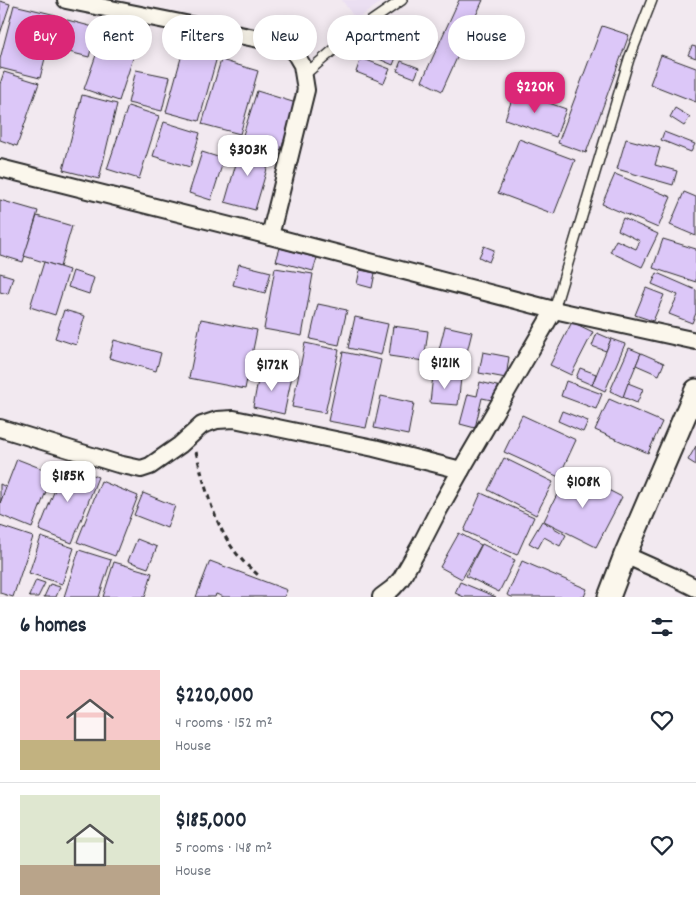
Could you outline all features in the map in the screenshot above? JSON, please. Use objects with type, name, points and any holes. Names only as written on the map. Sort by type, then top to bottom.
[{"type":"street","points":[[66,0],[284,44],[295,53],[302,65],[306,90],[270,236]]},
{"type":"street","points":[[0,168],[554,310],[696,341]]},
{"type":"street","points":[[381,597],[401,579],[461,470],[554,310]]},
{"type":"street","points":[[609,597],[625,555],[696,390]]},
{"type":"street","points":[[0,428],[118,464],[141,469],[150,466],[209,422],[234,419],[374,448],[461,470]]},
{"type":"street","points":[[625,555],[696,588]]},
{"type":"lane","points":[[303,76],[351,35],[402,0]]},
{"type":"lane","points":[[554,310],[629,59],[652,0]]},
{"type":"path","points":[[191,435],[214,514],[230,545],[243,561],[260,576]]},
{"type":"shaded area","points":[[342,0],[384,0],[363,15],[352,15]]},
{"type":"building","points":[[459,0],[483,0],[476,15],[452,15]]},
{"type":"building","points":[[0,1],[10,4],[0,34]]},
{"type":"building","points":[[14,5],[56,15],[15,15],[15,60],[45,60],[40,78],[0,68],[0,59]]},
{"type":"building","points":[[75,22],[85,25],[85,56],[75,54]]},
{"type":"building","points":[[448,24],[448,60],[456,60],[442,91],[422,81],[432,60],[438,60],[438,46]]},
{"type":"building","points":[[602,26],[629,35],[586,153],[558,143]]},
{"type":"building","points":[[692,46],[696,47],[696,58],[688,55]]},
{"type":"building","points":[[661,55],[696,68],[696,102],[650,84]]},
{"type":"building","points":[[94,60],[132,60],[119,101],[84,89]]},
{"type":"building","points":[[180,60],[216,60],[199,121],[166,112]]},
{"type":"building","points":[[221,60],[258,71],[240,134],[202,124]]},
{"type":"building","points":[[360,60],[366,60],[390,69],[384,83],[356,72]]},
{"type":"building","points":[[381,60],[395,60],[393,65]]},
{"type":"building","points":[[401,61],[419,68],[415,78],[397,71]]},
{"type":"building","points":[[136,70],[170,77],[162,111],[128,103]]},
{"type":"building","points":[[4,72],[39,83],[17,146],[0,140],[0,84]]},
{"type":"building","points":[[257,91],[296,103],[281,150],[242,138]]},
{"type":"building","points":[[515,91],[566,109],[556,137],[505,119]]},
{"type":"building","points":[[82,95],[117,104],[99,179],[63,170]]},
{"type":"building","points":[[128,106],[159,116],[139,179],[107,169]]},
{"type":"building","points":[[675,108],[690,117],[684,126],[670,117]]},
{"type":"building","points":[[164,122],[200,133],[190,167],[153,156]]},
{"type":"building","points":[[664,132],[695,144],[691,152],[661,140]]},
{"type":"building","points":[[519,139],[575,160],[554,214],[498,193]]},
{"type":"building","points":[[626,139],[660,148],[655,165],[677,171],[673,185],[617,169]]},
{"type":"building","points":[[242,143],[272,152],[255,210],[225,202]]},
{"type":"building","points":[[202,152],[224,159],[211,200],[189,193]]},
{"type":"building","points":[[615,174],[671,197],[658,228],[602,204]]},
{"type":"building","points":[[684,192],[696,197],[696,236],[670,225]]},
{"type":"building","points":[[0,200],[38,211],[23,262],[0,255]]},
{"type":"building","points":[[37,216],[72,226],[60,267],[24,256]]},
{"type":"building","points":[[623,218],[658,234],[642,267],[610,252],[616,240],[636,249],[640,241],[618,230]]},
{"type":"building","points":[[663,239],[696,249],[696,282],[653,268]]},
{"type":"building","points":[[484,246],[494,250],[489,262],[479,257]]},
{"type":"building","points":[[280,248],[317,258],[313,271],[276,261]]},
{"type":"building","points":[[44,262],[69,270],[55,315],[30,307]]},
{"type":"building","points":[[239,264],[271,272],[265,293],[233,285]]},
{"type":"building","points":[[275,268],[313,274],[302,336],[264,329]]},
{"type":"building","points":[[360,270],[375,273],[372,288],[357,284]]},
{"type":"building","points":[[73,271],[94,278],[89,294],[68,287]]},
{"type":"building","points":[[0,273],[13,277],[8,294],[0,292]]},
{"type":"building","points":[[657,273],[696,290],[696,313],[692,323],[669,314],[678,295],[652,284]]},
{"type":"building","points":[[646,288],[664,295],[653,321],[635,315]]},
{"type":"building","points":[[318,304],[347,310],[339,345],[310,339]]},
{"type":"building","points":[[64,310],[85,316],[76,345],[55,338]]},
{"type":"building","points":[[355,317],[388,324],[381,355],[348,348]]},
{"type":"building","points":[[201,319],[257,330],[245,389],[189,378]]},
{"type":"building","points":[[572,322],[593,332],[571,375],[550,365]]},
{"type":"building","points":[[393,326],[428,331],[424,361],[389,356]]},
{"type":"building","points":[[445,326],[472,332],[463,368],[436,362]]},
{"type":"building","points":[[597,333],[611,339],[606,351],[592,346]]},
{"type":"building","points":[[611,339],[625,344],[605,391],[592,385]]},
{"type":"building","points":[[114,340],[161,353],[156,371],[109,358]]},
{"type":"building","points":[[305,343],[339,350],[325,413],[292,407]]},
{"type":"building","points":[[629,348],[641,353],[623,397],[610,391]]},
{"type":"building","points":[[343,352],[381,360],[366,428],[328,421]]},
{"type":"building","points":[[483,352],[509,357],[506,378],[479,373]]},
{"type":"building","points":[[641,353],[664,363],[659,375],[636,365]]},
{"type":"building","points":[[580,368],[596,374],[592,385],[576,378]]},
{"type":"building","points":[[260,370],[292,376],[284,414],[253,407]]},
{"type":"building","points":[[433,375],[461,378],[458,405],[430,403]]},
{"type":"building","points":[[566,381],[602,394],[596,409],[561,396]]},
{"type":"building","points":[[480,382],[501,387],[497,401],[482,398],[475,428],[460,424],[468,394],[477,396]]},
{"type":"building","points":[[628,383],[643,389],[637,403],[623,397]]},
{"type":"building","points":[[381,396],[414,403],[408,435],[374,428]]},
{"type":"building","points":[[609,399],[662,422],[648,453],[595,430]]},
{"type":"building","points":[[562,411],[588,421],[583,432],[558,421]]},
{"type":"building","points":[[522,415],[576,440],[559,477],[504,452]]},
{"type":"building","points":[[696,446],[696,465],[688,460]]},
{"type":"building","points":[[504,458],[553,482],[536,515],[488,490]]},
{"type":"building","points":[[17,459],[53,473],[32,528],[0,515],[0,503]]},
{"type":"building","points":[[65,464],[98,477],[72,543],[39,530]]},
{"type":"building","points":[[569,470],[622,497],[596,547],[544,521]]},
{"type":"building","points":[[101,481],[138,496],[115,556],[77,542]]},
{"type":"building","points":[[0,484],[6,487],[0,503]]},
{"type":"building","points":[[143,493],[175,506],[167,528],[134,515]]},
{"type":"building","points":[[481,493],[534,517],[517,555],[464,531]]},
{"type":"building","points":[[542,521],[566,535],[560,546],[544,537],[538,548],[529,543]]},
{"type":"building","points":[[0,526],[33,537],[13,597],[0,593]]},
{"type":"building","points":[[459,533],[481,545],[462,579],[440,567]]},
{"type":"building","points":[[41,537],[74,548],[62,584],[29,573]]},
{"type":"building","points":[[137,539],[157,547],[148,568],[128,561]]},
{"type":"building","points":[[482,544],[515,560],[499,592],[466,576]]},
{"type":"building","points":[[79,550],[111,560],[99,597],[64,597]]},
{"type":"building","points":[[210,561],[287,590],[284,597],[224,597],[216,594],[215,597],[196,597]]},
{"type":"building","points":[[522,561],[587,589],[584,597],[512,597],[507,595]]},
{"type":"building","points":[[114,562],[152,573],[145,597],[103,597]]},
{"type":"building","points":[[36,580],[45,583],[38,597],[30,597],[29,596]]},
{"type":"building","points":[[460,582],[496,597],[464,597],[455,593]]},
{"type":"building","points":[[50,584],[60,587],[56,597],[44,597]]}]
